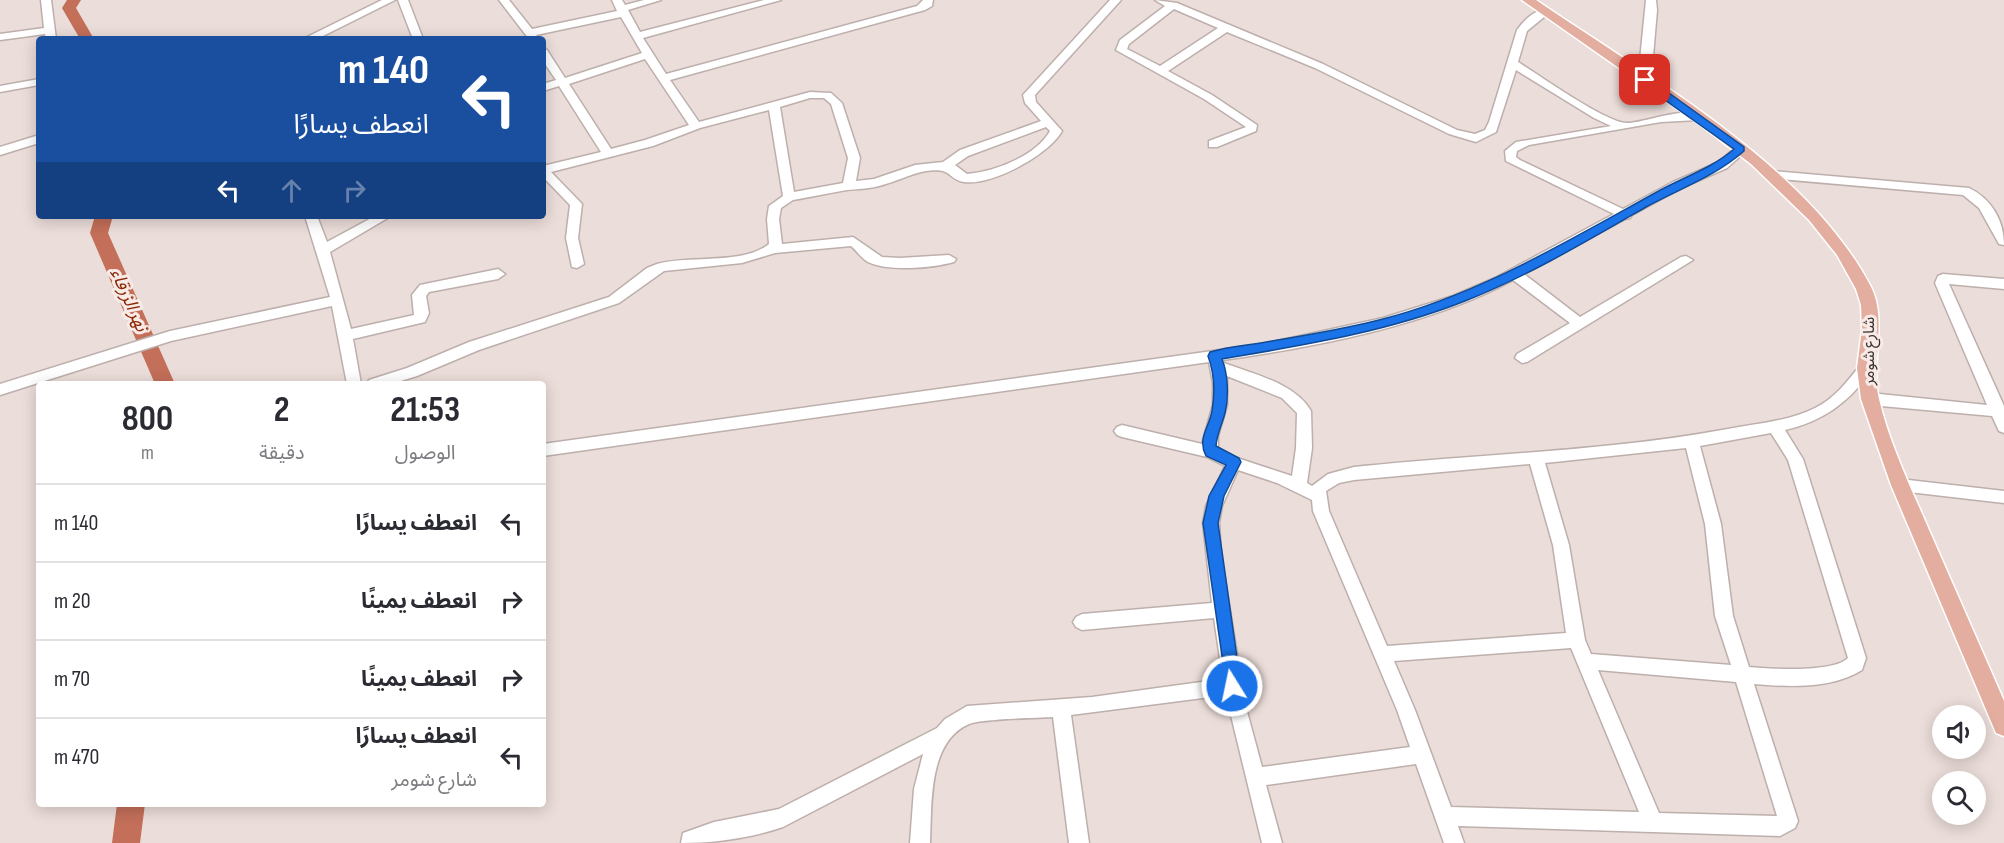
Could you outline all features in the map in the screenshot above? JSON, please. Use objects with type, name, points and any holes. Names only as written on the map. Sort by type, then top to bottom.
[{"type":"main road","name":"شارع شومر","points":[[1528,0],[1623,65],[1644,73],[1756,161],[1827,233],[1864,289],[1869,305],[1870,329],[1866,368],[1870,399],[1900,485],[2004,726]]},
{"type":"street","points":[[0,37],[50,34],[46,0]]},
{"type":"street","points":[[314,36],[390,0]]},
{"type":"street","points":[[403,0],[417,36]]},
{"type":"street","points":[[504,0],[532,36],[620,7],[656,0]]},
{"type":"street","points":[[637,36],[776,0]]},
{"type":"street","points":[[664,78],[921,8],[928,4],[928,0]]},
{"type":"street","points":[[946,166],[960,176],[969,179],[1012,166],[1052,140],[1056,131],[1050,122],[1033,107],[1029,95],[1116,0]]},
{"type":"street","points":[[1160,0],[1172,3],[1319,66],[1465,137],[1483,137],[1490,132],[1522,30],[1545,11]]},
{"type":"street","points":[[1644,73],[1652,26],[1651,0]]},
{"type":"street","points":[[1172,3],[1120,46],[1127,55],[1208,97],[1251,125],[1252,129],[1245,133],[1213,144]]},
{"type":"street","points":[[620,7],[648,55],[696,126]]},
{"type":"street","points":[[1160,71],[1227,27]]},
{"type":"street","points":[[546,87],[648,55]]},
{"type":"street","points":[[546,57],[608,154]]},
{"type":"street","points":[[1513,63],[1598,116],[1625,127]]},
{"type":"street","points":[[0,89],[36,83]]},
{"type":"street","points":[[546,169],[656,141],[696,126],[815,94],[827,95],[834,99],[854,158],[849,186]]},
{"type":"street","points":[[774,105],[789,197]]},
{"type":"street","points":[[1626,214],[1516,163],[1510,158],[1509,153],[1513,147],[1527,142],[1661,119],[1698,117]]},
{"type":"street","points":[[775,249],[773,210],[775,206],[789,197],[876,183],[915,169],[946,166],[964,153],[1050,122]]},
{"type":"street","points":[[0,151],[36,140]]},
{"type":"street","points":[[1723,165],[1741,149]]},
{"type":"street","points":[[546,450],[1217,361],[1384,323],[1458,299],[1515,274],[1677,185],[1723,165],[1756,161]]},
{"type":"street","points":[[546,173],[576,204],[572,238],[577,264]]},
{"type":"street","points":[[1772,176],[1965,191],[1978,198],[1987,209],[2004,241]]},
{"type":"street","points":[[1987,209],[2004,212]]},
{"type":"street","points":[[312,219],[325,249],[346,335],[354,381]]},
{"type":"street","points":[[325,249],[380,219]]},
{"type":"street","points":[[384,381],[405,375],[474,346],[605,304],[624,295],[643,277],[662,267],[746,258],[775,249],[853,241],[861,246],[870,257],[882,262],[949,259]]},
{"type":"street","points":[[1522,358],[1686,260]]},
{"type":"street","points":[[346,335],[420,319],[422,313],[419,295],[425,288],[498,274]]},
{"type":"street","points":[[1515,274],[1579,323]]},
{"type":"street","points":[[2004,284],[1948,279],[1943,279],[1942,283],[2001,412],[2004,428]]},
{"type":"street","points":[[0,390],[172,340],[338,304]]},
{"type":"street","points":[[52,381],[125,354]]},
{"type":"street","points":[[1211,452],[1210,433],[1219,413],[1217,361]]},
{"type":"street","points":[[1217,361],[1287,394],[1304,411],[1304,448],[1299,486]]},
{"type":"street","points":[[1454,843],[1422,754],[1321,511],[1318,489],[1324,482],[1342,476],[1536,457],[1606,454],[1692,443],[1775,426],[1805,419],[1822,411],[1844,396],[1866,368]]},
{"type":"street","points":[[0,399],[36,387]]},
{"type":"street","points":[[1870,399],[2001,412]]},
{"type":"street","points":[[1583,661],[1741,672],[1785,678],[1852,669],[1857,658],[1832,572],[1795,459],[1775,426]]},
{"type":"street","points":[[1122,431],[1211,452],[1319,496]]},
{"type":"street","points":[[1444,816],[1780,826],[1788,821],[1724,616],[1713,524],[1692,443]]},
{"type":"street","points":[[1536,457],[1561,545],[1576,640],[1653,821]]},
{"type":"street","points":[[1234,462],[1217,496],[1211,523],[1232,686],[1272,843]]},
{"type":"street","points":[[1900,485],[2004,496]]},
{"type":"street","points":[[1082,622],[1221,610]]},
{"type":"street","points":[[1381,654],[1576,640]]},
{"type":"street","points":[[690,840],[724,828],[769,823],[783,818],[939,736],[954,721],[967,715],[1061,709],[1232,686]]},
{"type":"street","points":[[1061,709],[1079,843]]},
{"type":"street","points":[[920,843],[927,772],[939,736]]},
{"type":"street","points":[[1255,777],[1422,754]]},
{"type":"waterway","name":"نهر الزرقاء","points":[[74,0],[69,8],[85,36]]},
{"type":"waterway","name":"نهر الزرقاء","points":[[103,219],[99,233],[164,381]]},
{"type":"waterway","name":"نهر الزرقاء","points":[[126,843],[131,807]]},
{"type":"route","points":[[1232,686],[1213,555],[1211,523],[1217,496],[1234,462],[1220,458],[1211,452],[1208,441],[1219,413],[1219,367],[1214,356],[1263,349],[1384,323],[1458,299],[1566,248],[1677,185],[1723,165],[1741,149],[1645,80]]}]
